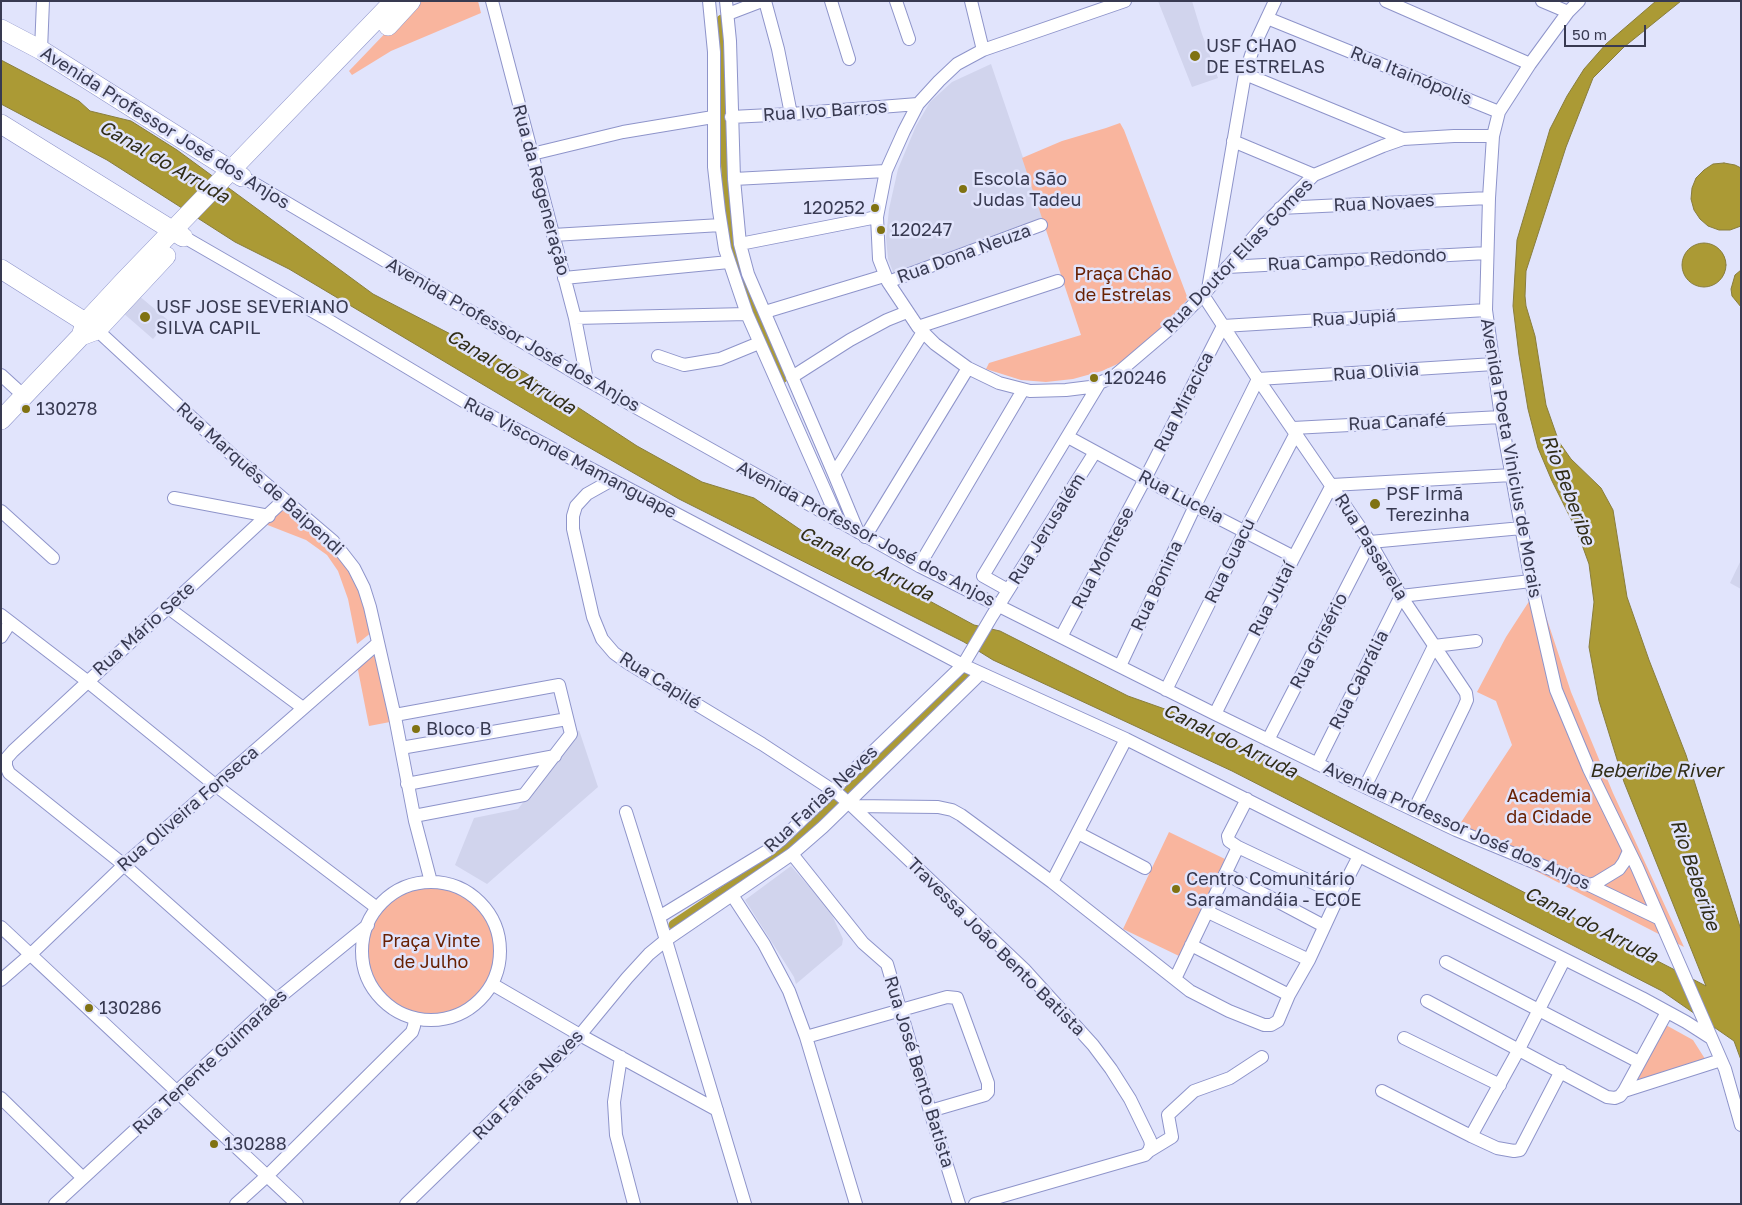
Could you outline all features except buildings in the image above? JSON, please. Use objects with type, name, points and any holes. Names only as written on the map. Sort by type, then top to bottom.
[{"type":"main road","points":[[234,177],[394,1]]},
{"type":"main road","points":[[1,420],[234,177],[411,1]]},
{"type":"main road","name":"Avenida Professor José dos Anjos","points":[[1,29],[42,50],[234,177]]},
{"type":"main road","points":[[1,124],[184,229]]},
{"type":"main road","name":"Rua Marquês de Baipendi","points":[[1,270],[88,329]]},
{"type":"street","points":[[42,50],[43,1]]},
{"type":"street","name":"Rua da Regeneração","points":[[492,1],[564,278],[587,380]]},
{"type":"street","points":[[709,1],[714,52],[714,167],[724,248],[746,314],[839,522]]},
{"type":"street","points":[[791,114],[778,49],[764,1],[727,8],[734,180],[740,244],[748,274],[861,535]]},
{"type":"street","points":[[831,1],[849,59]]},
{"type":"street","points":[[896,1],[909,39]]},
{"type":"street","points":[[971,1],[983,50]]},
{"type":"street","name":"Rua Doutor Elias Gomes","points":[[1125,1],[983,50],[957,64],[918,104],[886,171],[877,217],[879,259],[886,279],[907,312],[935,344],[968,368],[999,382],[1030,392],[1066,390],[1099,384],[1113,377],[1167,331],[1206,292],[1280,208],[1314,176],[1403,139],[1493,136]]},
{"type":"street","points":[[1206,292],[1245,74],[1254,46],[1276,1]]},
{"type":"street","points":[[1386,1],[1530,64]]},
{"type":"street","points":[[1542,1],[1568,12]]},
{"type":"street","name":"Avenida Poeta Vinicius de Morais","points":[[1579,1],[1568,12],[1530,64],[1499,112],[1493,136],[1489,198],[1486,310],[1501,417],[1531,581],[1556,690],[1589,768],[1629,851],[1711,1038]]},
{"type":"street","name":"Rua Itainópolis","points":[[1267,18],[1499,112]]},
{"type":"street","points":[[1245,74],[1403,139]]},
{"type":"street","name":"Rua Ivo Barros","points":[[731,117],[918,104]]},
{"type":"street","points":[[532,154],[623,132],[713,117]]},
{"type":"street","points":[[1234,141],[1314,176]]},
{"type":"street","points":[[734,180],[886,171]]},
{"type":"street","name":"Avenida Professor José dos Anjos","points":[[234,177],[587,380],[919,566],[1317,764],[1456,830],[1589,885],[1660,923]]},
{"type":"street","name":"Rua Novaes","points":[[1280,208],[1489,198]]},
{"type":"street","points":[[740,244],[877,217]]},
{"type":"street","points":[[553,235],[721,225]]},
{"type":"street","name":"Rua Dona Neuza","points":[[765,312],[886,279],[1041,225]]},
{"type":"street","name":"Rua Visconde Mamanguape","points":[[184,229],[328,320],[470,405],[612,480],[966,660]]},
{"type":"street","name":"Rua Campo Redondo","points":[[1227,267],[1487,253]]},
{"type":"street","points":[[564,278],[729,262]]},
{"type":"street","points":[[834,474],[920,329],[1058,281]]},
{"type":"street","name":"Rua Passarela","points":[[1206,292],[1223,326],[1370,542],[1401,596],[1463,689],[1467,700],[1414,810]]},
{"type":"street","name":"Rua Jupiá","points":[[1223,326],[1486,310]]},
{"type":"street","points":[[792,377],[850,340],[887,320],[907,312]]},
{"type":"street","points":[[574,318],[746,314]]},
{"type":"street","name":"Rua Miracica","points":[[1145,478],[1223,326]]},
{"type":"street","name":"Rua Marquês de Baipendi","points":[[88,329],[284,500],[334,541],[346,556],[364,588],[395,715],[407,784],[431,882]]},
{"type":"street","points":[[658,356],[684,365],[720,358],[759,343]]},
{"type":"street","name":"Rua Olivia","points":[[1258,379],[1494,364]]},
{"type":"street","points":[[861,535],[968,368]]},
{"type":"street","points":[[1,375],[24,396]]},
{"type":"street","name":"Rua Bonina","points":[[1120,666],[1195,506],[1258,379]]},
{"type":"street","points":[[1008,590],[983,576],[1099,384]]},
{"type":"street","points":[[919,566],[1023,390]]},
{"type":"street","name":"Rua Canafé","points":[[1294,431],[1501,417]]},
{"type":"street","name":"Rua Guacu","points":[[1166,690],[1294,431]]},
{"type":"street","name":"Rua Luceia","points":[[1068,437],[1294,557]]},
{"type":"street","name":"Rua Jerusalém","points":[[992,616],[1095,452]]},
{"type":"street","points":[[1332,486],[1512,475]]},
{"type":"street","name":"Rua Montese","points":[[1061,637],[1145,478]]},
{"type":"street","name":"Rua Capilé","points":[[612,480],[586,494],[576,506],[573,516],[573,530],[593,617],[602,639],[614,653],[762,744],[843,798]]},
{"type":"street","name":"Rua Jutaí","points":[[1215,714],[1332,486]]},
{"type":"street","points":[[174,498],[269,516]]},
{"type":"street","name":"Rua Mário Sete","points":[[124,865],[9,773],[6,759],[13,750],[87,681],[269,516],[284,500]]},
{"type":"street","points":[[1,511],[53,558]]},
{"type":"street","points":[[1370,542],[1522,528]]},
{"type":"street","name":"Rua Grisério","points":[[1268,740],[1370,542]]},
{"type":"street","points":[[1401,596],[1531,581]]},
{"type":"street","name":"Rua Cabrália","points":[[1317,764],[1401,596]]},
{"type":"street","points":[[167,607],[303,708]]},
{"type":"street","name":"Rua Farias Neves","points":[[406,1204],[580,1034],[627,978],[650,954],[666,940],[792,854],[966,660],[992,616]]},
{"type":"street","points":[[1,637],[6,619],[87,681],[215,785],[377,908]]},
{"type":"street","points":[[1366,787],[1434,646],[1476,641]]},
{"type":"street","name":"Rua Oliveira Fonseca","points":[[1,980],[124,865],[378,643]]},
{"type":"street","points":[[966,660],[980,674],[1126,739],[1247,799],[1667,1012],[1711,1038],[1721,1060],[1741,1125]]},
{"type":"street","name":"Rua Farias Neves","points":[[660,917],[767,851],[799,824],[843,798],[980,674]]},
{"type":"street","points":[[395,715],[560,685],[571,734],[524,795],[414,816]]},
{"type":"street","points":[[401,748],[567,719]]},
{"type":"street","points":[[1052,882],[1126,739]]},
{"type":"street","points":[[407,784],[554,756]]},
{"type":"street","points":[[843,798],[952,810],[1052,882],[1190,991],[1229,1011],[1264,1025],[1271,1025],[1278,1021],[1289,995],[1309,960],[1359,856]]},
{"type":"street","name":"Travessa João Bento Batista","points":[[843,798],[1024,969],[1093,1045],[1130,1099],[1150,1140],[1151,1145],[1147,1153]]},
{"type":"street","points":[[1247,799],[1228,836],[1229,841],[1339,895]]},
{"type":"street","points":[[626,812],[660,917],[745,1204]]},
{"type":"street","points":[[1078,833],[1145,868]]},
{"type":"street","points":[[1175,979],[1238,847]]},
{"type":"street","points":[[1589,885],[1596,883],[1619,869],[1629,851]]},
{"type":"street","name":"Rua José Bento Batista","points":[[792,854],[863,943],[887,964],[959,1204]]},
{"type":"street","points":[[124,865],[276,1000]]},
{"type":"street","points":[[1226,874],[1324,926]]},
{"type":"street","points":[[431,882],[451,885],[463,890],[480,902],[493,922],[500,942],[499,965],[492,984],[480,1001],[460,1014],[437,1020],[415,1018],[395,1010],[375,990],[367,976],[363,960],[364,938],[377,908],[395,892],[413,884],[431,882]]},
{"type":"street","points":[[732,896],[778,970],[788,991],[806,1036],[856,1204]]},
{"type":"street","points":[[1208,912],[1309,960]]},
{"type":"street","name":"Rua Tenente Guimarães","points":[[55,1204],[276,1000],[368,925]]},
{"type":"street","points":[[1,927],[297,1204]]},
{"type":"street","points":[[1191,945],[1289,995]]},
{"type":"street","points":[[1471,1136],[1500,1085],[1564,960]]},
{"type":"street","points":[[1446,962],[1639,1062]]},
{"type":"street","points":[[492,984],[717,1110]]},
{"type":"street","points":[[806,1036],[947,997],[957,998],[988,1083],[988,1092],[985,1095],[930,1111]]},
{"type":"street","points":[[1427,1001],[1607,1097],[1614,1098],[1620,1096],[1624,1091],[1667,1012]]},
{"type":"street","points":[[236,1204],[268,1175],[412,1032],[415,1018]]},
{"type":"street","points":[[1404,1038],[1500,1085]]},
{"type":"street","points":[[621,1057],[614,1102],[616,1135],[634,1204]]},
{"type":"street","points":[[975,1204],[1147,1153],[1172,1137],[1168,1115],[1194,1091],[1230,1078],[1262,1057]]},
{"type":"street","points":[[1624,1091],[1721,1060]]},
{"type":"street","points":[[1382,1091],[1497,1148],[1520,1150],[1561,1071]]},
{"type":"street","points":[[1,1098],[83,1178]]},
{"type":"shaded area","name":"USF CHAO DE ESTRELAS","points":[[1158,1],[1192,1],[1218,78],[1192,87]]},
{"type":"shaded area","name":"Escola São Judas Tadeu","points":[[991,64],[1046,225],[897,282],[888,259],[886,238],[889,209],[898,169],[916,126],[930,102],[952,82]]},
{"type":"shaded area","name":"USF JOSE SEVERIANO SILVA CAPIL","points":[[138,295],[169,321],[153,339],[122,312]]},
{"type":"shaded area","points":[[1741,560],[1741,589],[1730,583]]},
{"type":"shaded area","points":[[579,730],[598,787],[487,884],[455,865],[474,818],[518,809]]},
{"type":"shaded area","points":[[791,866],[819,898],[826,902],[843,939],[842,945],[796,984],[794,977],[745,900]]},
{"type":"green space","points":[[416,1],[478,1],[481,13],[391,51],[352,75],[349,71]]},
{"type":"green space","name":"Praça Chão de Estrelas","points":[[1120,123],[1188,299],[1152,338],[1122,362],[1102,371],[1073,379],[1046,382],[1021,380],[986,369],[989,363],[1081,335],[1022,158],[1062,141]]},
{"type":"green space","points":[[283,508],[291,509],[334,544],[357,579],[372,632],[357,644],[348,599],[338,571],[327,555],[306,540],[265,524]]},
{"type":"green space","name":"Academia da Cidade","points":[[1537,589],[1571,692],[1613,793],[1684,947],[1456,830],[1512,745],[1496,701],[1477,692],[1506,637]]},
{"type":"green space","points":[[374,652],[390,722],[369,726],[357,665]]},
{"type":"green space","points":[[1169,832],[1225,859],[1179,956],[1123,929]]},
{"type":"green space","name":"Praça Vinte de Julho","points":[[431,882],[457,888],[480,902],[494,925],[500,951],[494,977],[480,1000],[457,1014],[431,1020],[405,1014],[382,1000],[368,977],[362,951],[368,925],[382,902],[405,888]]},
{"type":"green space","points":[[1664,1024],[1693,1040],[1707,1062],[1630,1086]]},
{"type":"water","points":[[1656,1],[1681,1],[1624,47],[1593,78],[1566,147],[1526,271],[1525,296],[1535,336],[1546,405],[1559,442],[1571,459],[1601,488],[1613,510],[1627,597],[1686,755],[1741,930],[1741,1060],[1734,1041],[1662,991],[1232,771],[993,660],[964,642],[679,499],[576,440],[289,269],[235,242],[107,160],[1,104],[1,60],[79,101],[90,111],[131,121],[177,150],[373,294],[524,372],[637,446],[702,482],[754,498],[811,537],[974,625],[1000,631],[1128,696],[1176,713],[1706,986],[1624,782],[1599,701],[1589,647],[1594,602],[1589,564],[1577,531],[1538,448],[1528,409],[1513,306],[1517,240],[1550,129],[1584,69],[1606,44]]},
{"type":"water","points":[[1724,163],[1741,168],[1741,226],[1730,230],[1719,230],[1708,226],[1694,210],[1691,199],[1692,188],[1696,178],[1713,164]]},
{"type":"water","points":[[1700,243],[1708,243],[1720,249],[1726,265],[1720,281],[1708,287],[1700,287],[1688,281],[1682,269],[1682,261],[1688,249]]},
{"type":"water","points":[[1741,270],[1741,307],[1732,296],[1731,289],[1735,275]]},
{"type":"waterway","points":[[722,20],[728,210],[735,256],[754,312],[782,378]]},
{"type":"waterway","points":[[674,925],[783,852],[965,678]]},
{"type":"place","name":"USF CHAO DE ESTRELAS","points":[[1195,56]]},
{"type":"place","name":"Escola São Judas Tadeu","points":[[963,189]]},
{"type":"place","name":"120252","points":[[875,208]]},
{"type":"place","name":"120247","points":[[881,230]]},
{"type":"place","name":"USF JOSE SEVERIANO SILVA CAPIL","points":[[145,317]]},
{"type":"place","name":"120246","points":[[1094,378]]},
{"type":"place","name":"130278","points":[[26,409]]},
{"type":"place","name":"PSF Irmã Terezinha","points":[[1375,504]]},
{"type":"place","name":"Bloco B","points":[[416,729]]},
{"type":"place","name":"Centro Comunitário Saramandáia - ECOE","points":[[1176,889]]},
{"type":"place","name":"130286","points":[[89,1008]]},
{"type":"place","name":"130288","points":[[214,1144]]},
{"type":"water label","name":"Canal do Arruda","points":[[164,162]]},
{"type":"water label","name":"Canal do Arruda","points":[[511,372]]},
{"type":"water label","name":"Rio Beberibe","points":[[1568,490]]},
{"type":"water label","name":"Canal do Arruda","points":[[866,564]]},
{"type":"water label","name":"Canal do Arruda","points":[[1230,741]]},
{"type":"water label","name":"Beberibe River","points":[[1656,771]]},
{"type":"water label","name":"Rio Beberibe","points":[[1695,875]]},
{"type":"water label","name":"Canal do Arruda","points":[[1591,925]]}]
